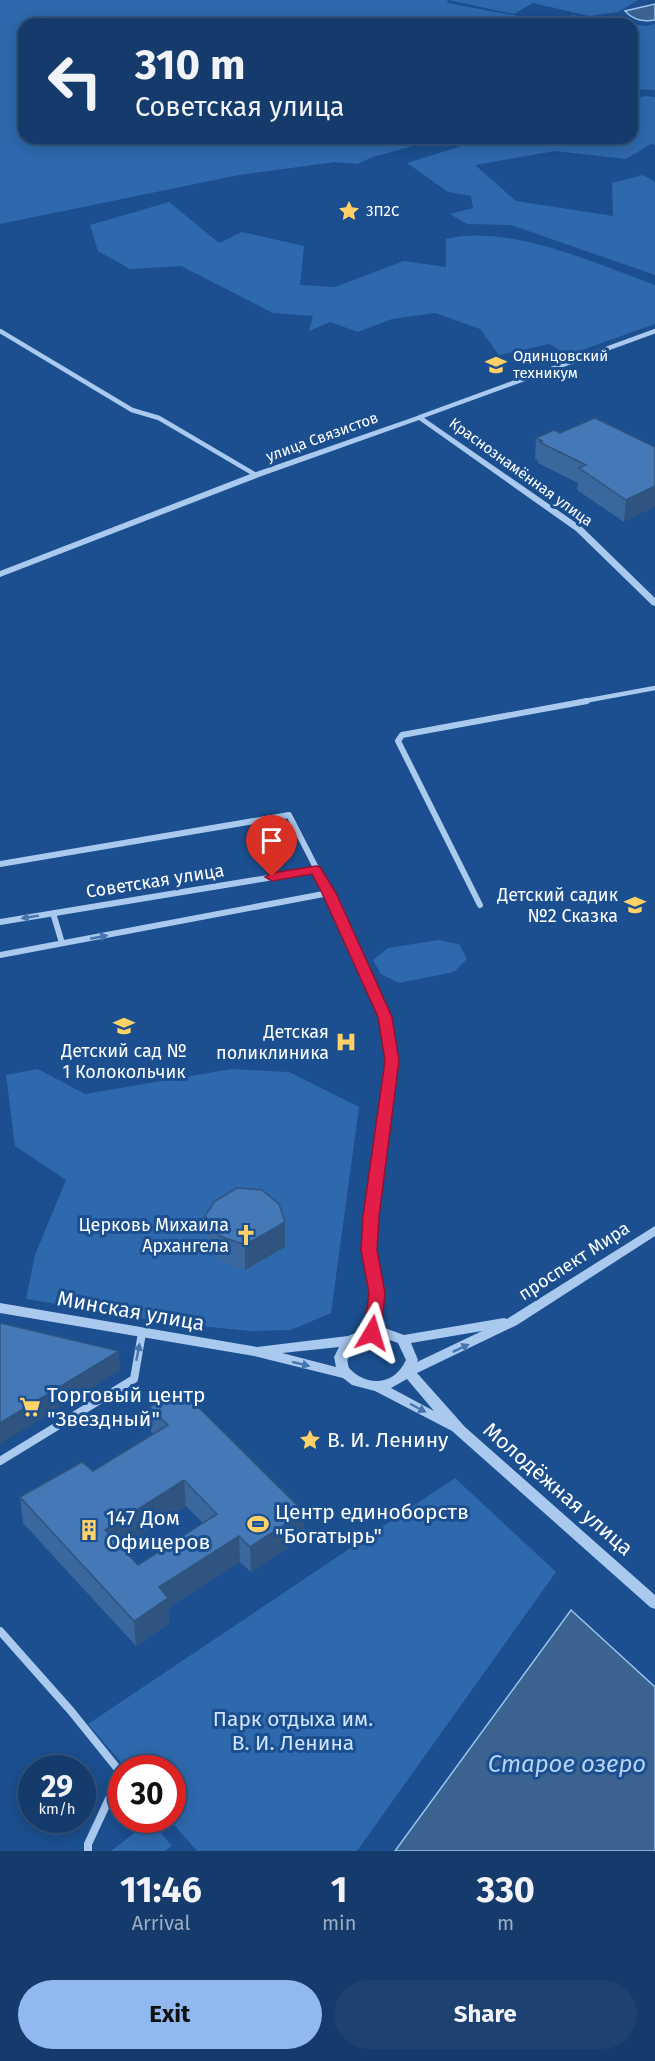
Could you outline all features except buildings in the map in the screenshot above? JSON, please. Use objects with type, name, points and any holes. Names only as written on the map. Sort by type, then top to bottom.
[{"type":"street","points":[[0,331],[132,410],[159,418],[256,475]]},
{"type":"street","name":"улица Связистов","points":[[0,574],[256,475],[655,331]]},
{"type":"street","name":"Краснознамённая улица","points":[[420,417],[579,529],[655,603]]},
{"type":"street","points":[[480,905],[454,858],[427,794],[398,741],[402,735],[655,688]]},
{"type":"street","points":[[0,864],[289,815],[329,893],[385,1017],[392,1061],[371,1216],[369,1250],[377,1293],[372,1333]]},
{"type":"street","name":"Советская улица","points":[[0,922],[316,870]]},
{"type":"street","points":[[0,955],[329,893]]},
{"type":"street","points":[[53,913],[62,944]]},
{"type":"street","name":"проспект Мира","points":[[408,1372],[513,1322],[655,1230]]},
{"type":"street","name":"Минская улица","points":[[0,1308],[255,1351],[348,1376]]},
{"type":"street","name":"проспект Мира","points":[[403,1340],[513,1322]]},
{"type":"street","points":[[382,1332],[403,1340],[412,1360],[408,1372],[399,1380],[377,1386],[361,1383],[348,1376],[340,1361],[341,1352],[349,1341],[365,1333],[382,1332]]},
{"type":"street","points":[[0,1461],[134,1379],[142,1333]]},
{"type":"street","name":"Минская улица","points":[[255,1351],[349,1341]]},
{"type":"street","name":"Молодёжная улица","points":[[408,1372],[460,1431],[655,1603]]},
{"type":"street","name":"Молодёжная улица","points":[[377,1386],[460,1431]]},
{"type":"street","points":[[0,1631],[71,1711],[121,1773],[88,1844],[88,1851]]},
{"type":"green space","points":[[0,0],[448,0],[447,3],[526,18],[18,18],[18,144],[420,144],[373,157],[357,164],[335,162],[239,175],[0,224]]},
{"type":"green space","points":[[448,0],[638,0],[618,12],[589,16],[533,3],[514,14]]},
{"type":"green space","points":[[571,15],[591,18],[571,18]]},
{"type":"green space","points":[[655,24],[655,90],[638,89],[638,25]]},
{"type":"green space","points":[[655,97],[655,145],[651,144],[626,159],[555,151],[475,165],[516,201],[613,216],[612,183],[643,175],[655,182],[655,275],[511,225],[467,224],[450,214],[473,208],[471,196],[448,192],[407,163],[468,144],[638,144],[638,98]]},
{"type":"green space","points":[[169,202],[219,243],[242,232],[304,246],[300,285],[335,287],[404,261],[446,267],[446,239],[496,236],[552,248],[655,285],[655,324],[568,355],[549,344],[499,355],[480,329],[435,313],[392,319],[358,332],[330,322],[309,331],[313,316],[273,313],[181,266],[130,269],[98,251],[90,225]]},
{"type":"green space","points":[[438,940],[459,944],[467,959],[454,972],[399,983],[381,974],[373,960],[388,948]]},
{"type":"green space","points":[[38,1069],[85,1094],[232,1069],[289,1072],[359,1107],[331,1313],[291,1330],[250,1331],[170,1323],[26,1299],[35,1255],[66,1180],[15,1146],[6,1075]]},
{"type":"green space","name":"Парк отдыха им. В. И. Ленина","points":[[455,1478],[556,1572],[357,1851],[197,1851],[181,1833],[186,1833],[186,1755],[115,1755],[88,1724]]},
{"type":"green space","points":[[134,1833],[161,1833],[172,1846],[165,1851],[111,1851]]},
{"type":"water","points":[[655,4],[655,20],[639,20],[625,11]]},
{"type":"water","name":"Старое озеро","points":[[571,1610],[655,1687],[655,1851],[395,1851]]},
{"type":"place","name":"3П2С","points":[[349,211]]},
{"type":"place","name":"Одинцовский техникум","points":[[496,365]]},
{"type":"place","name":"Детский садик №2 Сказка","points":[[635,905]]},
{"type":"place","name":"Детский сад № 1 Колокольчик","points":[[124,1026]]},
{"type":"place","name":"Детская поликлиника","points":[[346,1042]]},
{"type":"place","name":"Церковь Михаила Архангела","points":[[246,1235]]},
{"type":"place","name":"Торговый центр \"Звездный\"","points":[[30,1407]]},
{"type":"place","name":"В. И. Ленину","points":[[310,1440]]},
{"type":"place","name":"Центр единоборств \"Богатырь\"","points":[[258,1524]]},
{"type":"place","name":"147 Дом Офицеров","points":[[89,1530]]},
{"type":"route","points":[[272,877],[316,870],[329,893],[385,1017],[392,1061],[371,1216],[369,1250],[377,1293],[372,1333]]}]
